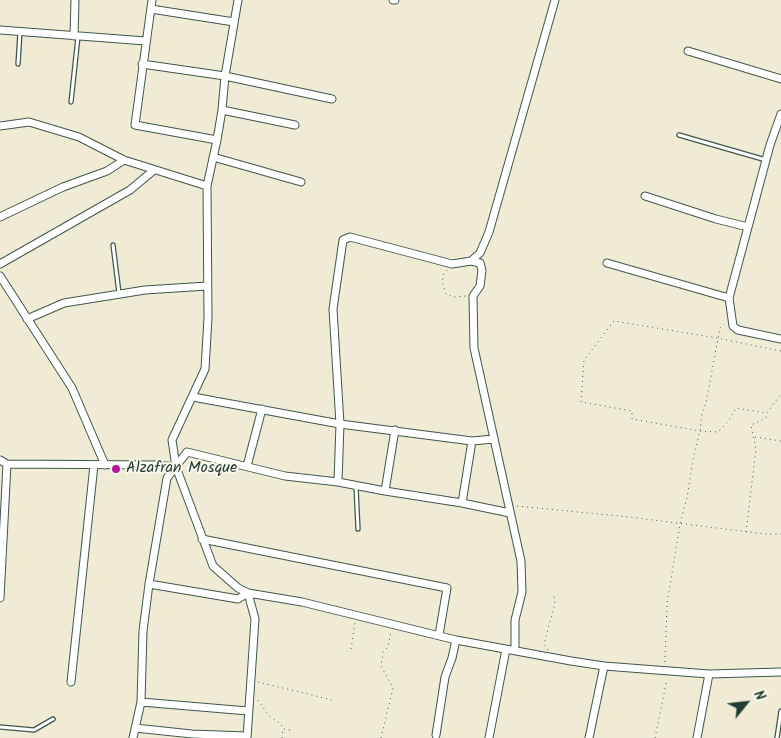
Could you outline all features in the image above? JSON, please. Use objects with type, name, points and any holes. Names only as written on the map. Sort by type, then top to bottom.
[{"type":"street","points":[[74,0],[76,36]]},
{"type":"street","points":[[152,0],[135,125],[217,140]]},
{"type":"street","points":[[238,0],[225,76],[217,140],[206,186],[207,286],[205,369],[172,440],[176,468],[213,566],[238,588],[248,593],[302,602],[456,640],[604,666],[709,674],[781,672]]},
{"type":"street","points":[[471,261],[480,253],[489,232],[555,0]]},
{"type":"street","points":[[152,9],[234,22]]},
{"type":"street","points":[[0,30],[146,41]]},
{"type":"street","points":[[688,50],[781,79]]},
{"type":"street","points":[[142,64],[225,76],[332,98]]},
{"type":"street","points":[[222,110],[294,125]]},
{"type":"street","points":[[781,114],[766,160],[729,298],[733,326],[738,330],[781,339]]},
{"type":"street","points":[[0,126],[29,122],[79,137],[124,160],[206,186]]},
{"type":"street","points":[[213,157],[301,182]]},
{"type":"street","points":[[0,217],[63,187],[107,171],[124,160]]},
{"type":"street","points":[[0,264],[130,190],[154,170]]},
{"type":"street","points":[[645,196],[716,219],[748,227]]},
{"type":"street","points":[[338,482],[340,424],[333,309],[343,240],[350,237],[452,264],[471,261],[480,263],[482,270],[480,286],[473,296],[474,348],[521,561],[522,592],[515,620],[515,650]]},
{"type":"street","points":[[607,263],[729,298]]},
{"type":"street","points":[[0,276],[72,388],[105,465]]},
{"type":"street","points":[[27,319],[64,303],[145,290],[207,286]]},
{"type":"street","points":[[193,397],[340,424],[472,441],[494,439]]},
{"type":"street","points":[[247,466],[262,409]]},
{"type":"street","points":[[385,491],[395,430]]},
{"type":"street","points":[[462,503],[472,441]]},
{"type":"street","points":[[133,738],[141,702],[143,631],[149,584],[167,478],[188,452],[286,476],[338,482],[385,491],[509,509]]},
{"type":"street","points":[[0,598],[3,462],[154,465],[176,468]]},
{"type":"street","points":[[71,682],[94,465]]},
{"type":"street","points":[[202,539],[447,588],[439,635]]},
{"type":"street","points":[[149,584],[238,599],[248,593]]},
{"type":"street","points":[[135,728],[248,737],[249,691],[255,619],[248,593]]},
{"type":"street","points":[[436,735],[445,677],[456,640]]},
{"type":"street","points":[[489,738],[506,649]]},
{"type":"street","points":[[589,738],[604,666]]},
{"type":"street","points":[[697,738],[709,674]]},
{"type":"street","points":[[141,702],[248,711]]},
{"type":"lane","points":[[18,64],[20,32]]},
{"type":"lane","points":[[71,102],[76,36]]},
{"type":"lane","points":[[679,135],[766,160]]},
{"type":"lane","points":[[113,246],[119,294]]},
{"type":"lane","points":[[356,485],[358,529]]},
{"type":"lane","points":[[777,738],[781,711]]},
{"type":"lane","points":[[0,726],[34,730],[53,719]]},
{"type":"path","points":[[452,264],[444,273],[442,282],[446,294],[454,297],[473,296]]},
{"type":"path","points":[[768,413],[736,408],[728,422],[718,432],[700,431],[632,419],[632,411],[580,402],[584,360],[614,321],[718,338],[781,351]]},
{"type":"path","points":[[655,738],[667,671],[666,604],[680,524],[688,498],[693,458],[700,431],[702,413],[706,403],[720,328],[725,324]]},
{"type":"path","points":[[746,532],[756,449],[751,425],[766,418],[781,394]]},
{"type":"path","points":[[754,437],[781,441]]},
{"type":"path","points":[[509,509],[781,534]]},
{"type":"path","points":[[548,650],[544,644],[555,604],[554,596]]},
{"type":"path","points":[[351,650],[356,615]]},
{"type":"path","points":[[381,738],[393,688],[381,666],[383,652],[388,647],[393,624]]},
{"type":"path","points":[[250,680],[332,700]]},
{"type":"path","points":[[249,691],[254,693],[269,716],[281,724],[283,729],[282,738]]},
{"type":"path","points":[[283,729],[291,730]]},
{"type":"place","name":"Alzafran Mosque","points":[[116,469]]}]
